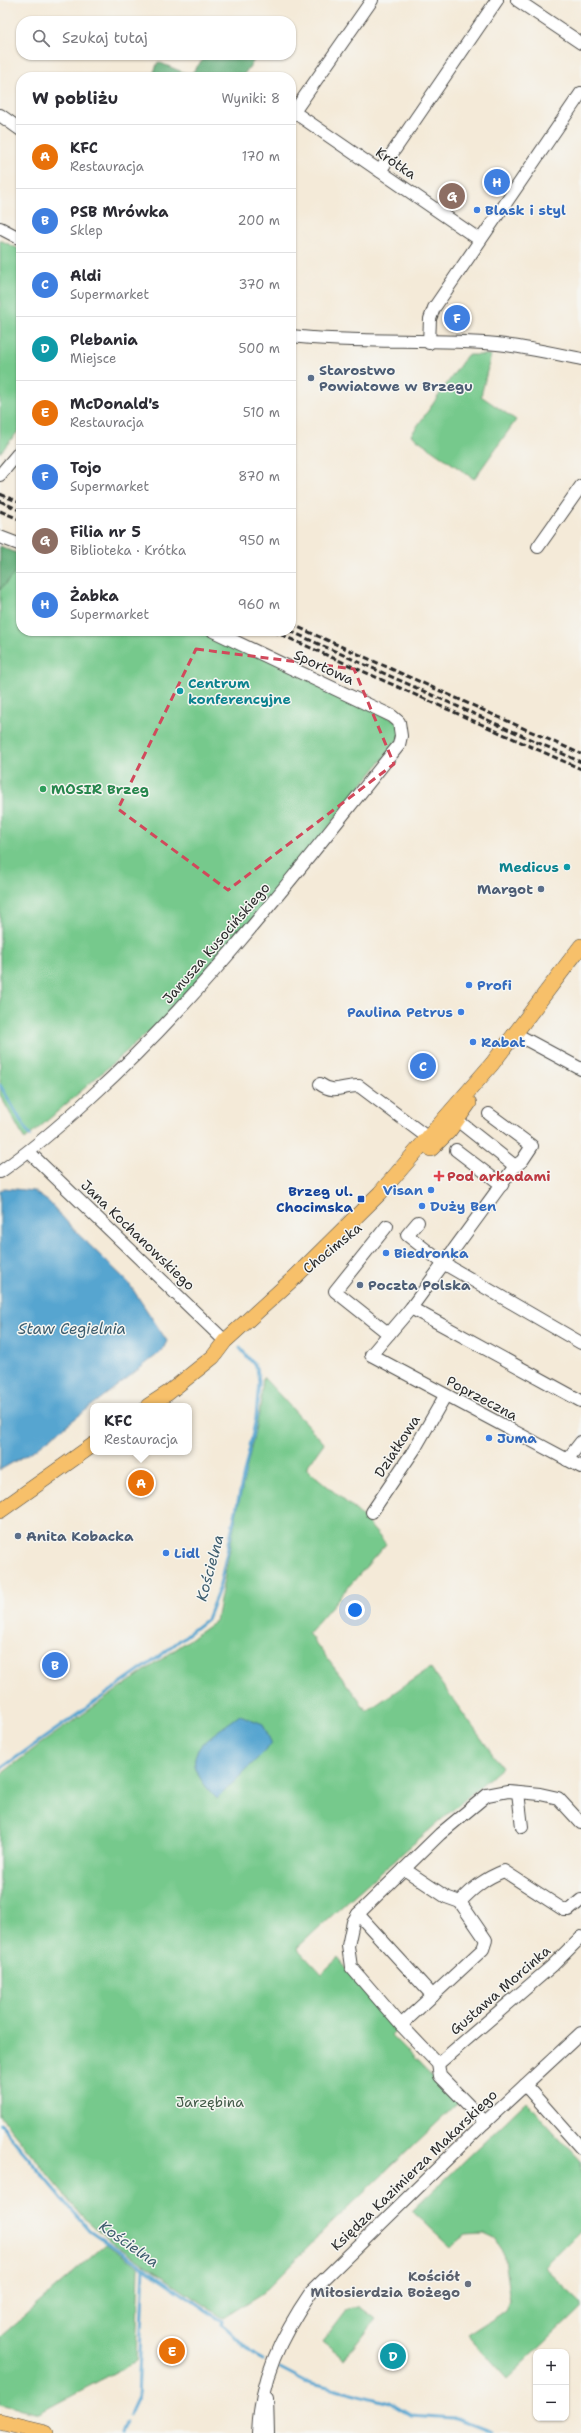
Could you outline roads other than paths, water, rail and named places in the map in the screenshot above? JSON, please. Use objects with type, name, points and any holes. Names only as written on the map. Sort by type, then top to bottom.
[{"type":"main road","name":"Chocimska","points":[[150,1403],[207,1350],[225,1341],[294,1278],[320,1260],[372,1215],[492,1064],[581,946]]},
{"type":"main road","name":"Chocimska","points":[[432,1141],[457,1120],[492,1064]]},
{"type":"main road","points":[[0,1511],[90,1447]]},
{"type":"main road","points":[[0,2422],[46,2433]]},
{"type":"street","points":[[296,110],[372,0]]},
{"type":"street","points":[[380,171],[497,0]]},
{"type":"street","points":[[517,0],[581,44]]},
{"type":"street","points":[[429,343],[430,319],[434,308],[581,93]]},
{"type":"street","points":[[0,115],[16,126]]},
{"type":"street","name":"Krótka","points":[[296,116],[380,171],[480,240]]},
{"type":"street","points":[[0,228],[16,236]]},
{"type":"street","points":[[296,337],[321,340],[496,344],[525,347],[581,359]]},
{"type":"street","points":[[0,475],[16,456]]},
{"type":"street","points":[[538,547],[581,486]]},
{"type":"street","points":[[0,537],[16,543]]},
{"type":"street","name":"Sportowa","points":[[224,636],[392,716],[399,722]]},
{"type":"street","name":"Janusza Kusocińskiego","points":[[0,1172],[29,1152],[123,1069],[207,981],[399,745],[401,736],[399,722]]},
{"type":"street","points":[[514,1033],[581,1069]]},
{"type":"street","points":[[320,1084],[327,1089],[339,1090],[352,1085],[359,1086],[432,1141]]},
{"type":"street","points":[[387,1226],[335,1291],[389,1334],[444,1263],[515,1166],[522,1161],[532,1146],[489,1114]]},
{"type":"street","points":[[457,1120],[515,1166]]},
{"type":"street","points":[[456,1150],[502,1185]]},
{"type":"street","name":"Jana Kochanowskiego","points":[[29,1152],[225,1341]]},
{"type":"street","points":[[418,1222],[407,1235],[444,1263],[581,1343]]},
{"type":"street","points":[[410,1308],[581,1401]]},
{"type":"street","name":"Poprzeczna","points":[[389,1334],[371,1355],[445,1396],[581,1467]]},
{"type":"street","name":"Działkowa","points":[[372,1512],[414,1450],[445,1396]]},
{"type":"street","points":[[567,1460],[581,1442]]},
{"type":"street","points":[[485,2122],[440,2076],[438,2064],[401,2026],[351,1967],[348,1946],[353,1922],[358,1914],[404,1869],[460,1816],[486,1796],[496,1792],[518,1792],[558,1798],[581,1823]]},
{"type":"street","points":[[518,1792],[522,1827]]},
{"type":"street","points":[[401,2026],[483,1949],[486,1940],[460,1902],[446,1897],[404,1869]]},
{"type":"street","points":[[460,1902],[475,1886],[490,1876],[504,1871],[564,1910],[569,1910],[581,1900]]},
{"type":"street","points":[[358,1914],[433,1996]]},
{"type":"street","name":"Gustawa Morcinka","points":[[438,2064],[552,1966],[581,1937]]},
{"type":"street","name":"Księdza Kazimierza Makarskiego","points":[[254,2433],[273,2358],[285,2333],[321,2281],[485,2122],[581,2033]]},
{"type":"street","points":[[525,2085],[581,2148]]},
{"type":"street","name":"Księdza Kazimierza Makarskiego","points":[[267,2380],[268,2433]]},
{"type":"street","name":"Księdza Kazimierza Makarskiego","points":[[258,2433],[259,2418]]},
{"type":"water","name":"Staw Cegielnia","points":[[5,1188],[33,1191],[49,1202],[77,1233],[128,1282],[167,1341],[162,1351],[95,1403],[90,1403],[90,1407],[36,1449],[0,1470],[0,1191]]},
{"type":"water","points":[[240,1715],[263,1724],[271,1742],[266,1750],[217,1799],[204,1784],[197,1771],[195,1760],[197,1751],[204,1742]]},
{"type":"waterway","name":"Kościelna","points":[[0,1085],[30,1136]]},
{"type":"waterway","name":"Kościelna","points":[[0,1769],[156,1659],[207,1619],[219,1589],[256,1418],[259,1382],[257,1368],[240,1348]]},
{"type":"waterway","name":"Kościelna","points":[[0,2124],[89,2230],[222,2321],[221,2324],[251,2353],[263,2360]]},
{"type":"waterway","points":[[129,2416],[138,2397],[144,2267]]},
{"type":"waterway","name":"Kościelna","points":[[280,2368],[305,2381],[390,2403],[410,2415],[454,2418],[492,2433]]},
{"type":"waterway","points":[[122,2433],[126,2423]]},
{"type":"railway","points":[[0,494],[16,501]]},
{"type":"railway","points":[[0,501],[16,509]]},
{"type":"railway","points":[[0,511],[16,518]]},
{"type":"railway","points":[[296,626],[581,754]]},
{"type":"railway","points":[[296,634],[581,762]]},
{"type":"railway","points":[[284,636],[581,769]]},
{"type":"place","name":"Żabka","points":[[497,182]]},
{"type":"place","name":"Filia nr 5","points":[[452,196]]},
{"type":"place","name":"Blask i styl","points":[[477,210]]},
{"type":"place","name":"Tojo","points":[[457,318]]},
{"type":"place","name":"Starostwo Powiatowe w Brzegu","points":[[311,378]]},
{"type":"place","name":"Centrum konferencyjne","points":[[180,691]]},
{"type":"place","name":"MOSIR Brzeg","points":[[43,789]]},
{"type":"place","name":"Medicus","points":[[567,867]]},
{"type":"place","name":"Margot","points":[[541,889]]},
{"type":"place","name":"Profi","points":[[469,985]]},
{"type":"place","name":"Paulina Petrus","points":[[461,1012]]},
{"type":"place","name":"Rabat","points":[[473,1042]]},
{"type":"place","name":"Aldi","points":[[423,1066]]},
{"type":"place","name":"Pod arkadami","points":[[439,1176]]},
{"type":"place","name":"Visan","points":[[431,1190]]},
{"type":"place","name":"Brzeg ul. Chocimska","points":[[361,1199]]},
{"type":"place","name":"Duży Ben","points":[[422,1206]]},
{"type":"place","name":"Biedronka","points":[[386,1253]]},
{"type":"place","name":"Poczta Polska","points":[[360,1285]]},
{"type":"place","name":"Juma","points":[[489,1438]]},
{"type":"place","name":"KFC","points":[[141,1483]]},
{"type":"place","name":"Anita Kobacka","points":[[18,1536]]},
{"type":"place","name":"Lidl","points":[[166,1553]]},
{"type":"place","name":"PSB Mrówka","points":[[55,1665]]},
{"type":"place","name":"Kościół Miłosierdzia Bożego","points":[[468,2284]]},
{"type":"place","name":"McDonald's","points":[[172,2351]]},
{"type":"place","name":"Plebania","points":[[393,2356]]},
{"type":"park label","name":"Jarzębina","points":[[210,2102]]}]
